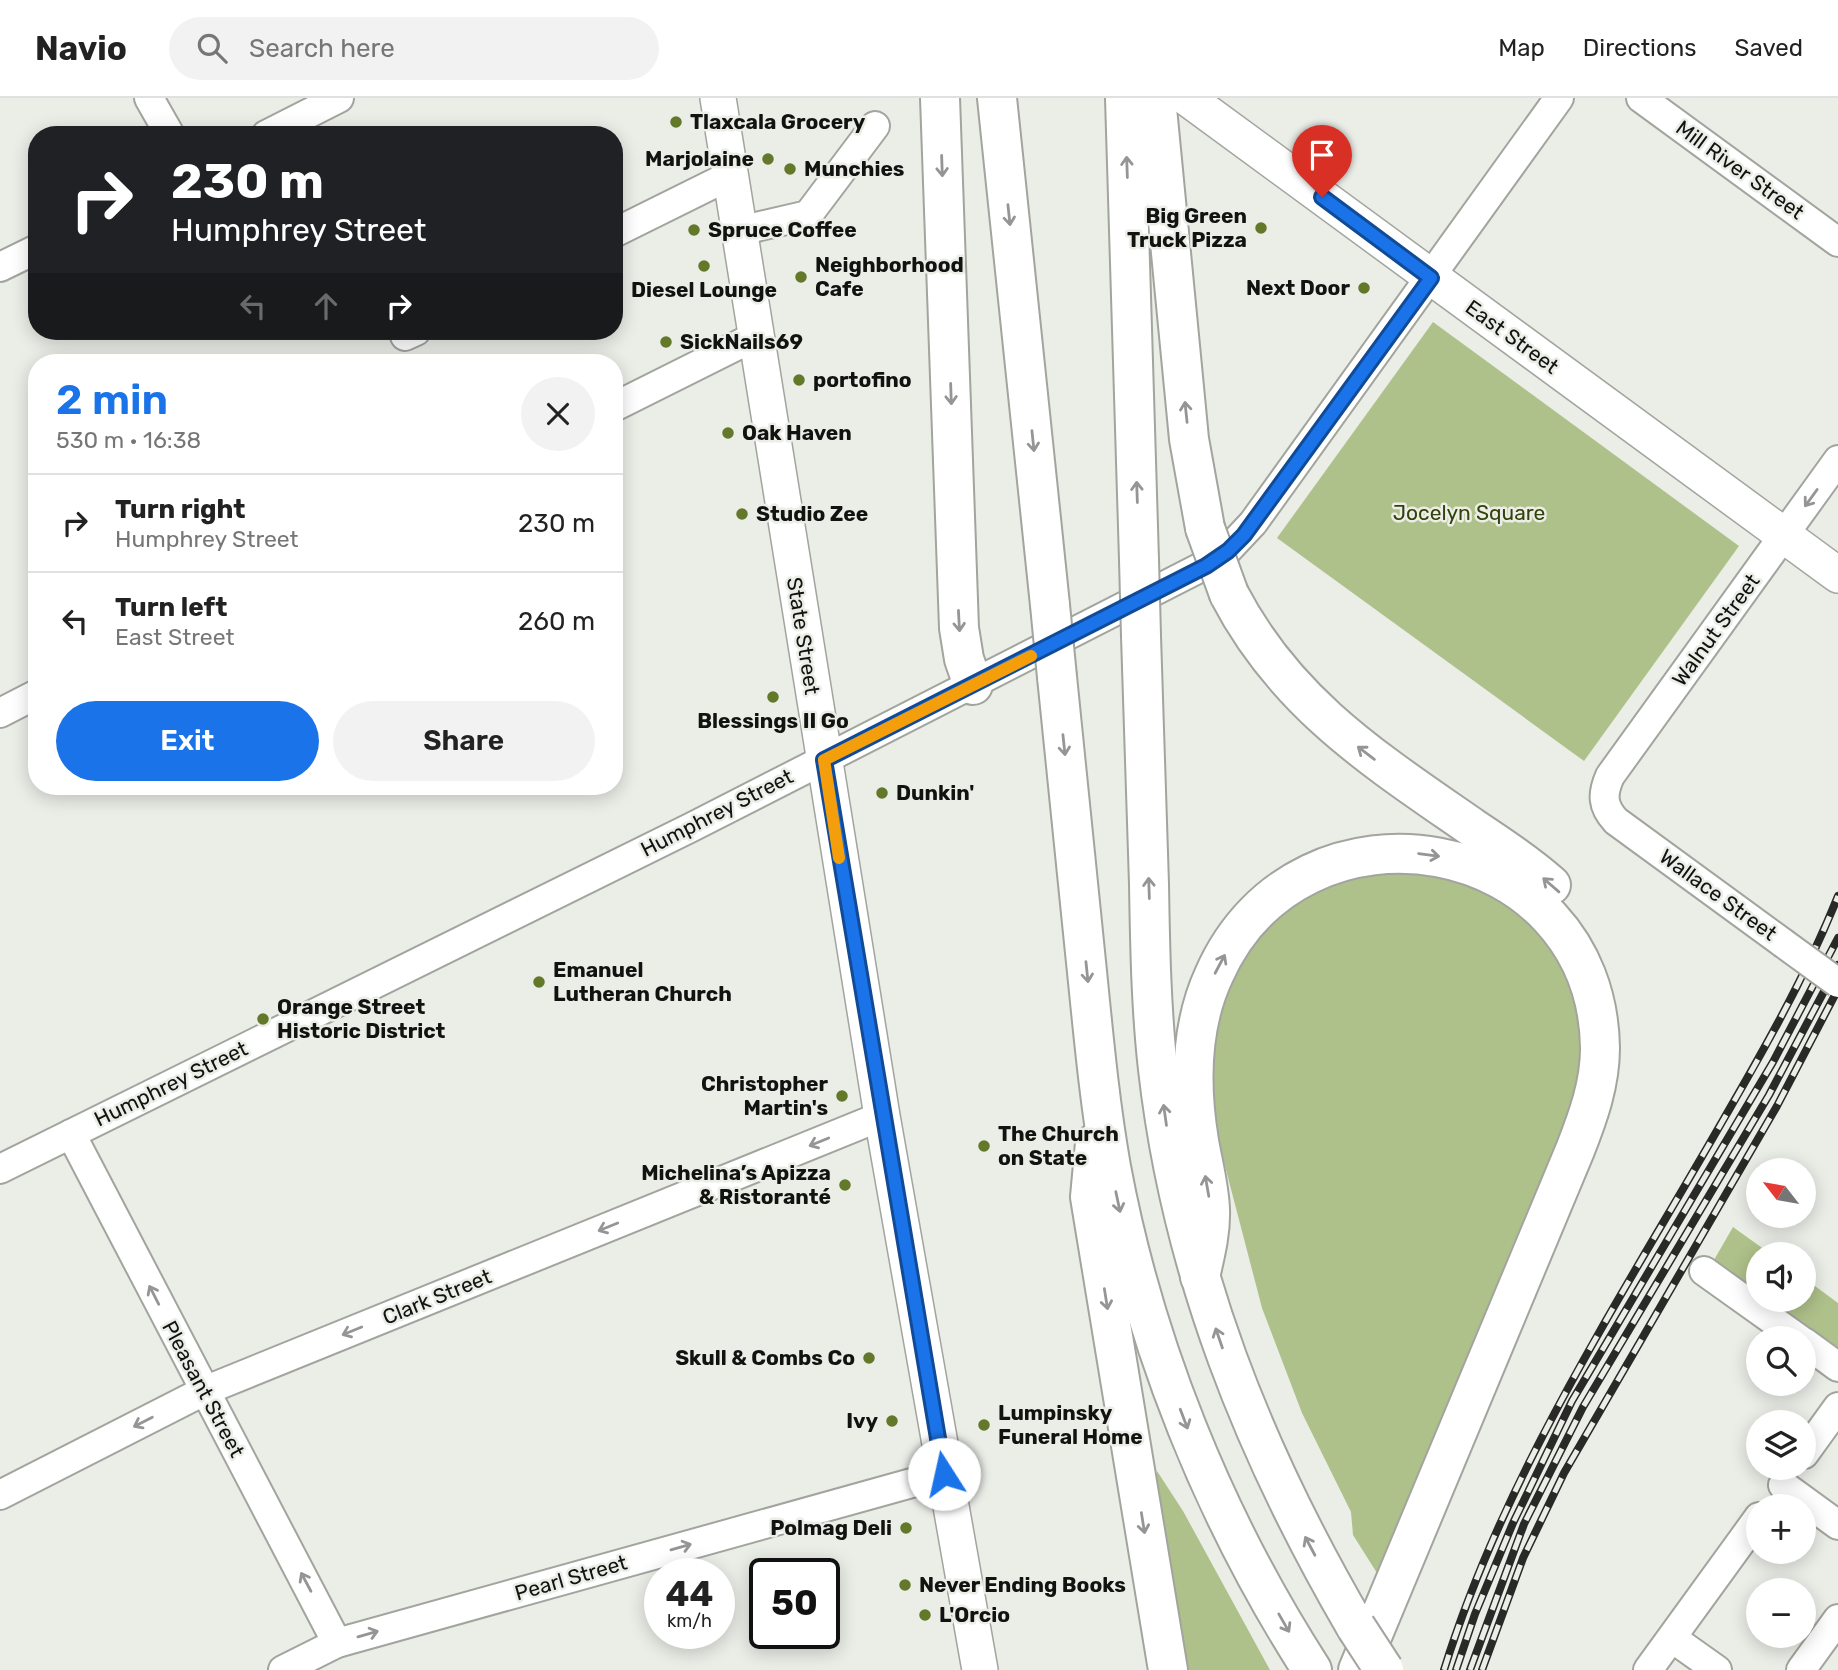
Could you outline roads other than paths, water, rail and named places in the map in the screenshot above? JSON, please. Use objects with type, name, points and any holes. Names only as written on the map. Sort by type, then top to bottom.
[{"type":"highway","points":[[940,98],[959,628],[964,659],[973,685]]},
{"type":"highway","points":[[997,98],[1102,1110],[1130,1254],[1169,1379],[1204,1466],[1246,1554],[1312,1670]]},
{"type":"highway","points":[[1141,105],[1189,439],[1205,528],[1229,594],[1270,662],[1327,722],[1372,758],[1537,873],[1568,901],[1599,946],[1615,987],[1622,1020],[1623,1066],[1614,1113],[1575,1213],[1384,1670]]},
{"type":"highway","points":[[1141,105],[1139,560],[1151,969],[1157,1059],[1174,1168],[1200,1277],[1229,1368],[1266,1458],[1305,1537],[1356,1627],[1384,1670]]},
{"type":"highway","points":[[1200,1277],[1210,1211],[1195,1109],[1195,1043],[1213,975],[1248,921],[1279,893],[1311,873],[1349,859],[1384,852],[1423,853],[1463,862],[1499,878],[1532,901],[1571,948],[1591,991],[1600,1049],[1594,1094],[1570,1163],[1358,1670]]},
{"type":"highway","points":[[1102,1110],[1092,1160],[1090,1197],[1168,1670]]},
{"type":"main road","name":"State Street","points":[[718,98],[882,1116],[980,1670]]},
{"type":"main road","name":"East Street","points":[[1186,98],[1838,575]]},
{"type":"street","points":[[149,98],[165,126]]},
{"type":"street","points":[[284,126],[339,98]]},
{"type":"street","name":"Humphrey Street","points":[[0,1169],[824,760],[1206,566],[1228,551],[1253,523],[1559,98]]},
{"type":"street","name":"Mill River Street","points":[[1641,98],[1838,242]]},
{"type":"street","points":[[739,232],[808,215],[875,125]]},
{"type":"street","points":[[623,229],[731,175]]},
{"type":"street","points":[[0,267],[28,253]]},
{"type":"street","points":[[623,402],[756,336]]},
{"type":"street","name":"Walnut Street","points":[[1604,803],[1610,776],[1838,460]]},
{"type":"street","points":[[0,713],[28,699]]},
{"type":"street","name":"Wallace Street","points":[[1604,803],[1616,821],[1838,983]]},
{"type":"street","name":"Clark Street","points":[[0,1495],[204,1391],[882,1116]]},
{"type":"street","name":"Pleasant Street","points":[[71,1134],[337,1643]]},
{"type":"street","points":[[1704,1270],[1781,1326]]},
{"type":"street","points":[[1816,1351],[1838,1367]]},
{"type":"street","points":[[1816,1437],[1838,1407]]},
{"type":"street","name":"Pearl Street","points":[[283,1670],[337,1643],[944,1474]]},
{"type":"street","points":[[1781,1487],[1838,1525]]},
{"type":"street","points":[[1648,1670],[1746,1535]]},
{"type":"street","points":[[1801,1670],[1838,1619]]},
{"type":"street","points":[[1672,1638],[1717,1670]]},
{"type":"railway","points":[[1444,1670],[1468,1600],[1528,1464],[1562,1398],[1762,1051],[1795,990],[1838,896]]},
{"type":"railway","points":[[1456,1670],[1475,1614],[1513,1523],[1572,1401],[1773,1062],[1838,938]]},
{"type":"railway","points":[[1470,1670],[1524,1524],[1583,1407],[1769,1095],[1838,965]]},
{"type":"railway","points":[[1482,1670],[1523,1558],[1564,1473],[1777,1106],[1838,989]]},
{"type":"place","name":"Tlaxcala Grocery","points":[[676,122]]},
{"type":"place","name":"Marjolaine","points":[[768,159]]},
{"type":"place","name":"Munchies","points":[[790,169]]},
{"type":"place","name":"Big Green Truck Pizza","points":[[1261,228]]},
{"type":"place","name":"Spruce Coffee","points":[[694,230]]},
{"type":"place","name":"Diesel Lounge","points":[[704,266]]},
{"type":"place","name":"Neighborhood Cafe","points":[[801,277]]},
{"type":"place","name":"Next Door","points":[[1364,288]]},
{"type":"place","name":"SickNails69","points":[[666,342]]},
{"type":"place","name":"portofino","points":[[799,380]]},
{"type":"place","name":"Oak Haven","points":[[728,433]]},
{"type":"place","name":"Studio Zee","points":[[742,514]]},
{"type":"place","name":"Blessings II Go","points":[[773,697]]},
{"type":"place","name":"Dunkin'","points":[[882,793]]},
{"type":"place","name":"Emanuel Lutheran Church","points":[[539,982]]},
{"type":"place","name":"Orange Street Historic District","points":[[263,1019]]},
{"type":"place","name":"Christopher Martin's","points":[[842,1096]]},
{"type":"place","name":"The Church on State","points":[[984,1146]]},
{"type":"place","name":"Michelina’s Apizza & Ristoranté","points":[[845,1185]]},
{"type":"place","name":"Skull & Combs Co","points":[[869,1358]]},
{"type":"place","name":"Ivy","points":[[892,1421]]},
{"type":"place","name":"Lumpinsky Funeral Home","points":[[984,1425]]},
{"type":"place","name":"Polmag Deli","points":[[906,1528]]},
{"type":"place","name":"Never Ending Books","points":[[905,1585]]},
{"type":"place","name":"L'Orcio","points":[[925,1615]]},
{"type":"park label","name":"Jocelyn Square","points":[[1469,513]]}]
